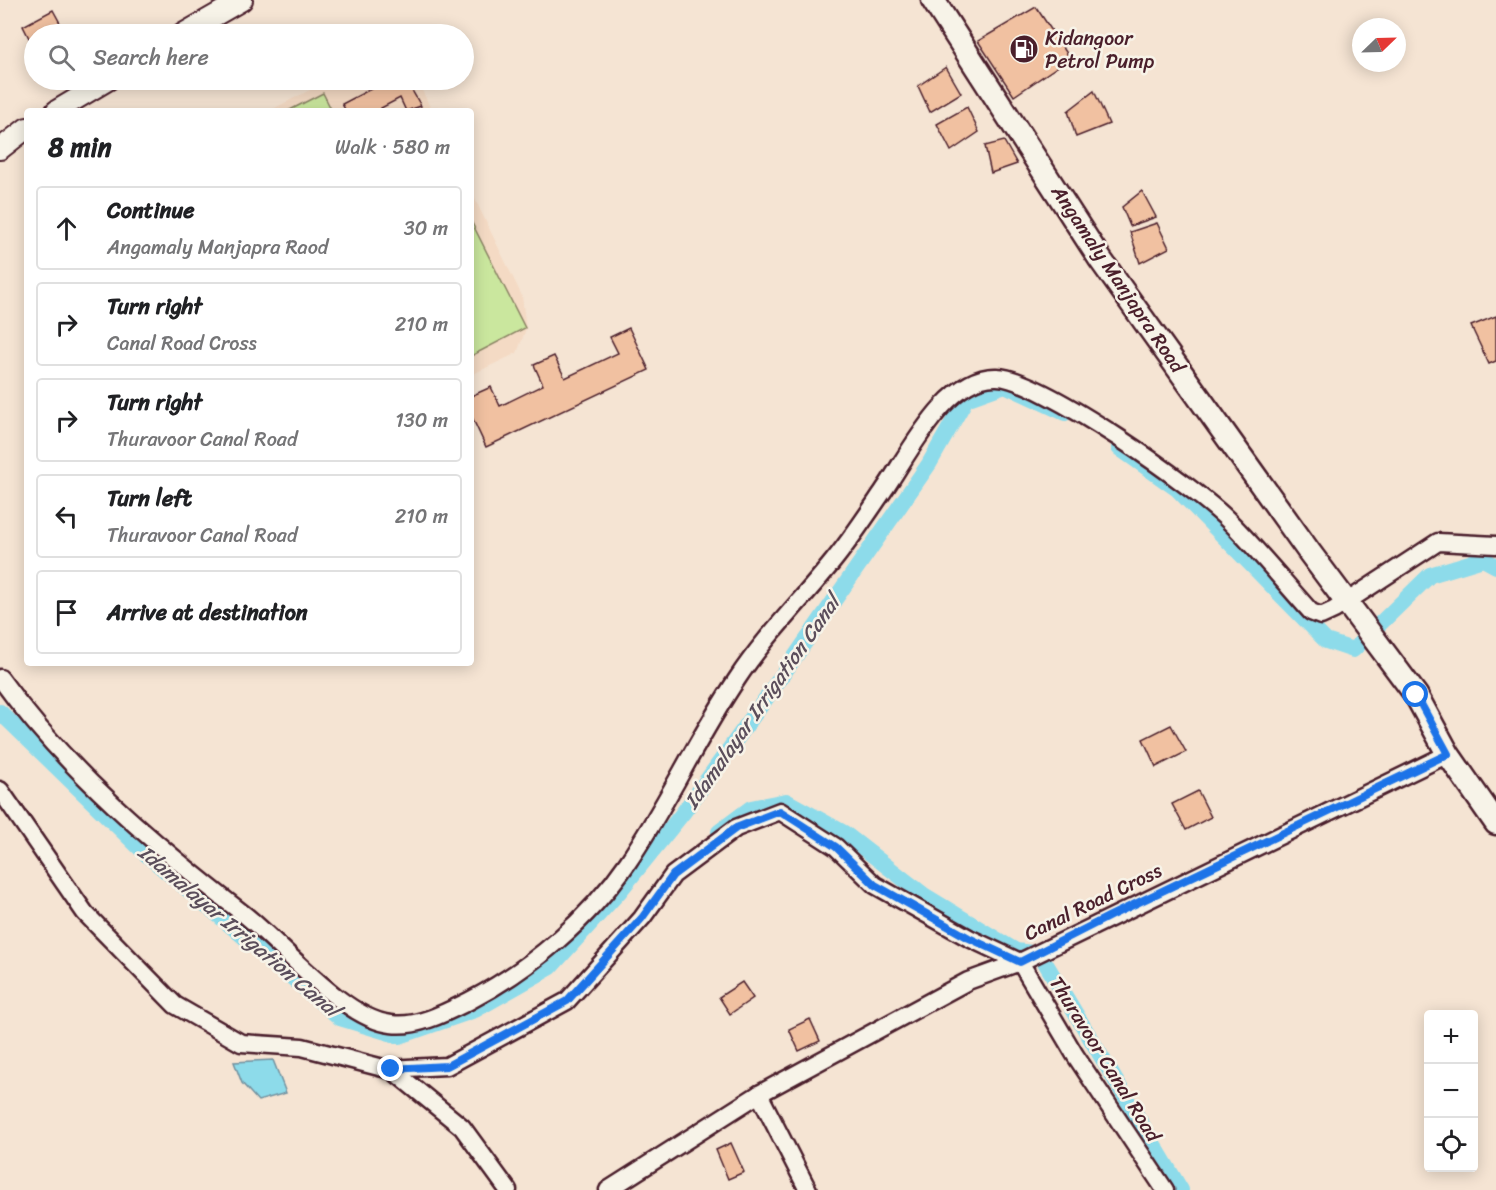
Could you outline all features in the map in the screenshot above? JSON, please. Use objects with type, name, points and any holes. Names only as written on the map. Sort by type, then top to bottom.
[{"type":"main road","name":"Angamaly Manjapra Road","points":[[933,0],[1100,259],[1310,553],[1416,695],[1448,754],[1496,823]]},
{"type":"street","points":[[200,24],[242,0]]},
{"type":"street","points":[[61,108],[91,90]]},
{"type":"street","points":[[0,149],[24,130]]},
{"type":"street","points":[[0,678],[27,712],[82,772],[176,861],[283,946],[353,1011],[371,1020],[396,1025],[413,1024],[489,990],[542,952],[581,919],[627,864],[736,680],[762,644],[848,542],[934,414],[965,386],[981,379],[1000,376],[1075,410],[1211,505],[1311,612],[1321,616],[1350,606],[1438,542],[1496,545]]},
{"type":"street","name":"Canal Road Cross","points":[[608,1190],[759,1094],[968,981],[1020,962],[1110,916],[1448,754]]},
{"type":"street","points":[[0,790],[85,913],[175,1005],[241,1044],[302,1047],[391,1069],[447,1066],[567,1001],[642,918],[673,875],[736,828],[780,811],[836,847],[875,885],[969,938],[1020,962]]},
{"type":"street","name":"Thuravoor Canal Road","points":[[1020,962],[1075,1055],[1165,1190]]},
{"type":"street","points":[[391,1069],[462,1126],[508,1190]]},
{"type":"street","points":[[759,1094],[808,1190]]},
{"type":"shaded area","points":[[310,90],[422,90],[431,108],[275,108]]},
{"type":"shaded area","points":[[474,197],[522,296],[526,329],[517,353],[474,374]]},
{"type":"green space","points":[[323,93],[330,108],[294,108]]},
{"type":"green space","points":[[474,227],[525,328],[474,354]]},
{"type":"water","points":[[273,1060],[286,1093],[258,1101],[242,1083],[234,1062]]},
{"type":"building","name":"Kidangoor Petrol Pump","points":[[1036,7],[1070,58],[1014,96],[978,41]]},
{"type":"building","points":[[53,10],[61,24],[27,24]]},
{"type":"building","points":[[946,67],[961,93],[930,112],[918,86]]},
{"type":"building","points":[[369,90],[412,90],[421,106],[405,108],[400,98],[381,108],[344,108],[342,104]]},
{"type":"building","points":[[1094,91],[1109,124],[1076,137],[1068,111]]},
{"type":"building","points":[[967,107],[979,132],[951,151],[937,124]]},
{"type":"building","points":[[1004,141],[1017,164],[991,173],[985,146]]},
{"type":"building","points":[[1142,191],[1156,217],[1130,226],[1122,207]]},
{"type":"building","points":[[1157,223],[1169,248],[1140,263],[1130,232]]},
{"type":"building","points":[[1496,316],[1496,361],[1489,364],[1471,326]]},
{"type":"building","points":[[629,328],[649,370],[486,447],[474,421],[474,395],[491,387],[500,406],[543,385],[534,365],[554,356],[565,378],[618,353],[610,337]]},
{"type":"building","points":[[1171,725],[1186,752],[1156,767],[1143,739]]},
{"type":"building","points":[[1198,791],[1211,817],[1186,830],[1172,804]]},
{"type":"building","points":[[742,982],[753,998],[730,1014],[719,997]]},
{"type":"building","points":[[810,1019],[820,1041],[799,1051],[789,1029]]},
{"type":"building","points":[[731,1143],[744,1172],[728,1179],[716,1150]]},
{"type":"waterway","name":"Idamalayar Irrigation Canal","points":[[0,712],[147,855],[340,1018],[400,1036],[475,1010],[551,967],[619,892],[683,813],[767,697],[929,464],[966,399],[1005,385],[1065,413]]},
{"type":"waterway","name":"Idamalayar Irrigation Canal","points":[[1119,448],[1177,489],[1326,641],[1353,650],[1430,575],[1483,559],[1496,566]]},
{"type":"waterway","points":[[719,832],[751,808],[786,801],[844,833],[924,895],[1016,951],[1040,954],[1181,1190]]},
{"type":"place","name":"Kidangoor Petrol Pump","points":[[1024,49]]},
{"type":"route","points":[[391,1069],[447,1066],[567,1001],[642,918],[673,875],[736,828],[780,811],[836,847],[875,885],[969,938],[1020,962],[1330,809],[1448,754],[1416,695]]}]
